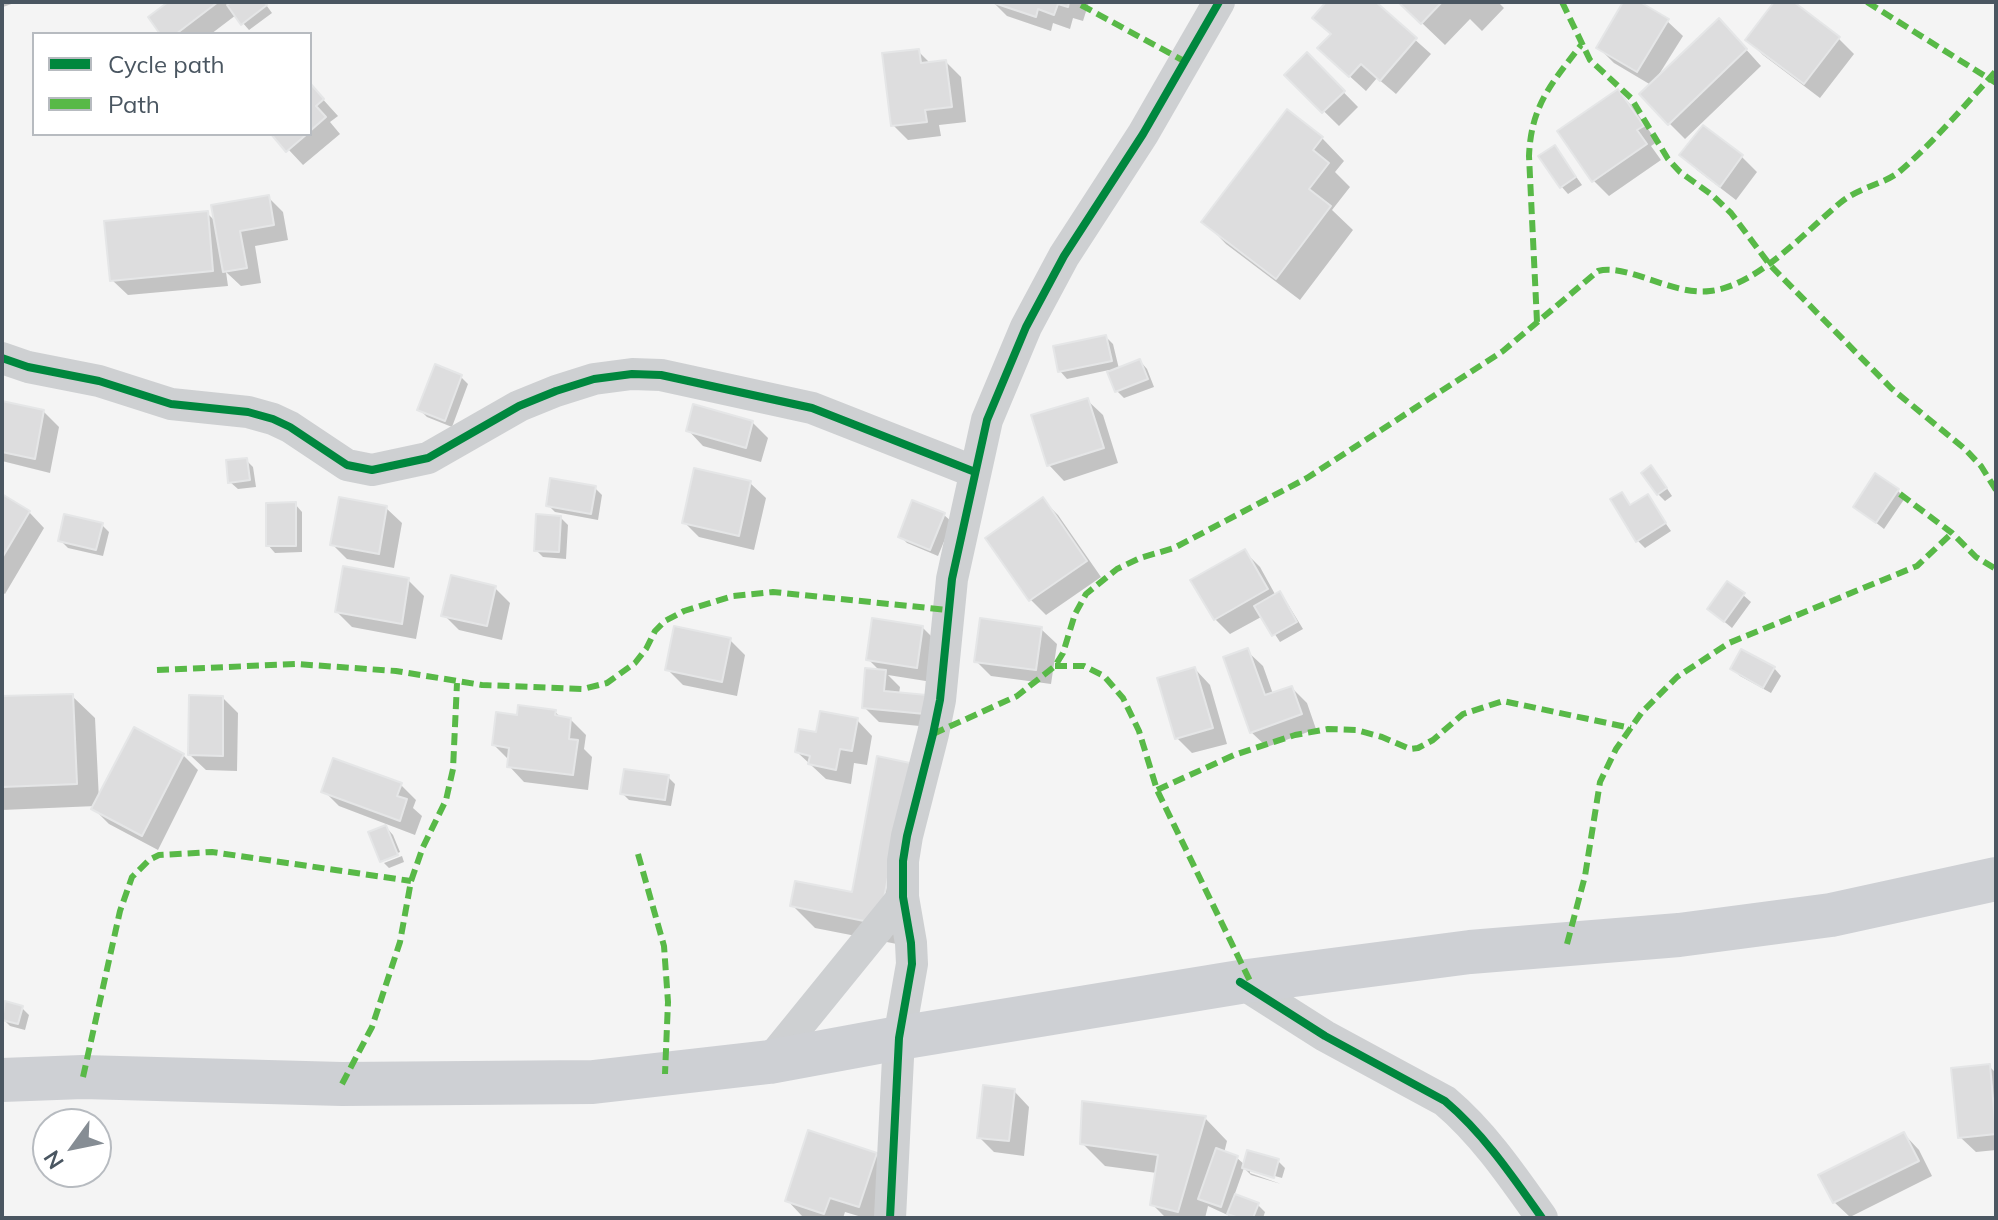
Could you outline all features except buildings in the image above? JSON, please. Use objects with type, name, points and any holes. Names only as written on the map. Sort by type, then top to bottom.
[{"type":"main road","points":[[2,1080],[83,1077],[357,1084],[578,1082],[769,1062],[1240,982],[1470,952],[1679,935],[1816,917],[1996,879]]},
{"type":"street","points":[[895,1217],[899,1038],[912,964],[903,897],[903,861],[935,723],[952,579],[994,400],[1026,327],[1064,256],[1143,134],[1219,2]]},
{"type":"street","points":[[2,358],[28,367],[99,381],[171,404],[248,412],[273,419],[347,465],[372,470],[428,458],[519,406],[556,391],[594,379],[632,374],[661,375],[812,408],[975,472]]},
{"type":"street","points":[[769,1062],[903,897]]},
{"type":"street","points":[[1240,982],[1325,1036],[1445,1101],[1460,1113],[1505,1164],[1542,1218]]},
{"type":"marked path","points":[[1562,2],[1590,60],[1631,98],[1668,159],[1731,213],[1770,265],[1891,388],[1965,449],[1981,466],[1996,490]]},
{"type":"marked path","points":[[1867,2],[1996,83]]},
{"type":"marked path","points":[[1081,5],[1184,61]]},
{"type":"marked path","points":[[1537,322],[1529,156],[1531,138],[1545,96],[1581,45]]},
{"type":"marked path","points":[[933,734],[1017,696],[1055,666],[1086,594],[1117,569],[1174,548],[1307,478],[1503,351],[1598,271],[1623,271],[1681,289],[1710,291],[1728,287],[1763,269],[1847,198],[1899,172],[1937,136],[1996,71]]},
{"type":"marked path","points":[[1900,494],[1952,533],[1976,557],[1996,569]]},
{"type":"marked path","points":[[1567,944],[1585,876],[1600,782],[1616,749],[1642,712],[1677,677],[1729,643],[1917,566],[1952,533]]},
{"type":"marked path","points":[[157,670],[296,664],[396,671],[482,685],[583,689],[607,683],[635,663],[665,621],[684,611],[733,596],[773,592],[948,610]]},
{"type":"marked path","points":[[1055,666],[1084,666],[1104,676],[1123,698],[1139,731],[1157,790],[1250,981]]},
{"type":"marked path","points":[[342,1084],[372,1027],[400,942],[411,881],[423,847],[446,800],[453,769],[457,683]]},
{"type":"marked path","points":[[1157,790],[1234,755],[1295,735],[1328,729],[1356,730],[1410,749],[1418,748],[1433,740],[1463,714],[1503,701],[1631,728]]},
{"type":"marked path","points":[[83,1077],[120,911],[132,877],[149,860],[159,855],[212,852],[411,881]]},
{"type":"marked path","points":[[638,854],[664,946],[668,1002],[665,1074]]},
{"type":"cycle path","points":[[890,1218],[899,1038],[912,964],[903,897],[903,861],[940,700],[952,579],[987,420],[1026,327],[1064,256],[1143,134],[1219,2]]},
{"type":"cycle path","points":[[2,358],[28,367],[99,381],[171,404],[248,412],[273,419],[347,465],[372,470],[428,458],[519,406],[556,391],[594,379],[632,374],[661,375],[812,408],[975,472]]},
{"type":"cycle path","points":[[1240,982],[1325,1036],[1445,1101],[1485,1142],[1542,1218]]}]
